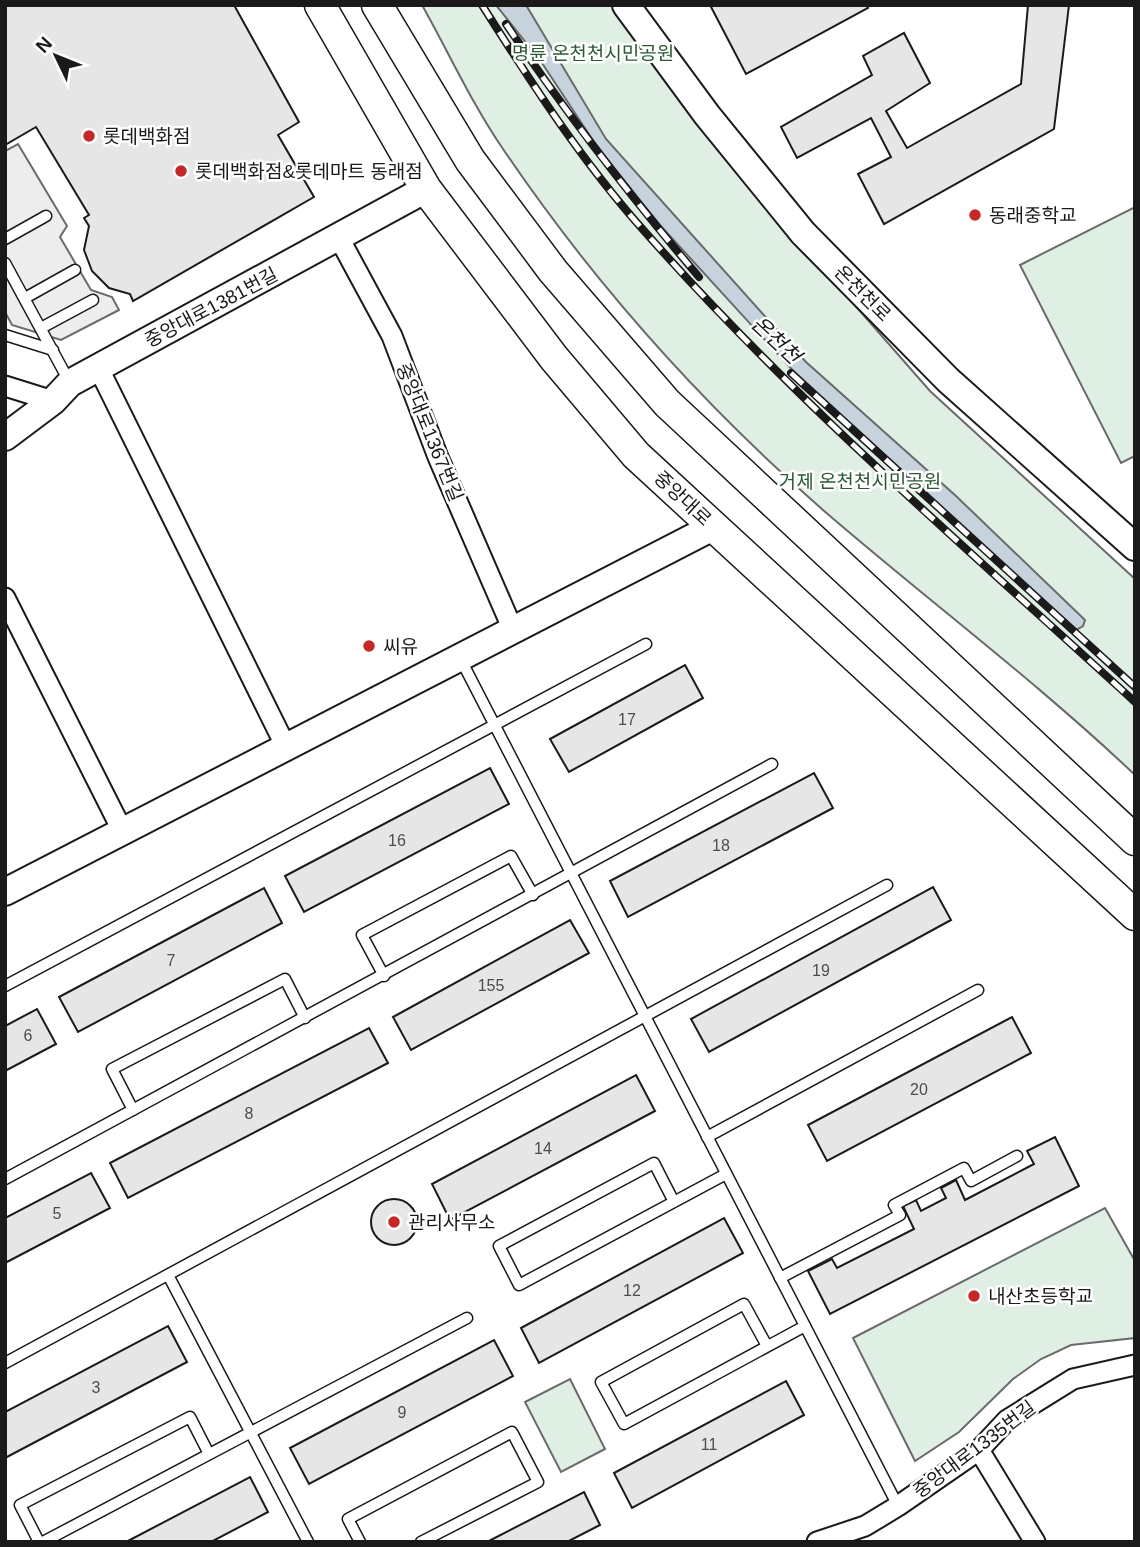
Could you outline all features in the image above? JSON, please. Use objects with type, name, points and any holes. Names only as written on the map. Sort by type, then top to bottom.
[{"type":"main road","name":"중앙대로","points":[[320,5],[426,189],[554,358],[636,455],[1135,915]]},
{"type":"main road","points":[[377,5],[470,160],[553,271],[667,403],[1135,840]]},
{"type":"street","name":"온천천로","points":[[626,5],[707,115],[803,233],[948,380],[1135,547]]},
{"type":"street","name":"중앙대로1381번길","points":[[5,437],[98,367],[339,239],[426,189]]},
{"type":"street","name":"중앙대로1367번길","points":[[339,239],[392,336],[438,457],[513,630]]},
{"type":"street","points":[[98,367],[286,747]]},
{"type":"street","points":[[5,386],[62,392]]},
{"type":"street","points":[[5,892],[713,527]]},
{"type":"street","points":[[5,598],[122,832]]},
{"type":"street","name":"중앙대로1335번길","points":[[817,1542],[865,1526],[898,1506],[979,1450],[1007,1420],[1073,1379],[1135,1365]]},
{"type":"street","points":[[979,1450],[1035,1542]]},
{"type":"lane","points":[[5,239],[46,216]]},
{"type":"lane","points":[[5,263],[53,350],[62,392]]},
{"type":"lane","points":[[25,298],[75,270]]},
{"type":"lane","points":[[41,328],[93,300]]},
{"type":"lane","points":[[5,335],[53,350]]},
{"type":"lane","points":[[5,986],[646,644]]},
{"type":"lane","points":[[460,657],[898,1506]]},
{"type":"lane","points":[[5,1179],[772,764]]},
{"type":"lane","points":[[384,976],[362,935],[511,856],[533,895]]},
{"type":"lane","points":[[5,1363],[887,885]]},
{"type":"lane","points":[[133,1110],[113,1069],[285,979],[305,1018]]},
{"type":"lane","points":[[708,1137],[978,990]]},
{"type":"lane","points":[[780,1278],[900,1215],[894,1205],[964,1168],[971,1181],[1017,1156]]},
{"type":"lane","points":[[674,1202],[654,1163],[499,1246],[519,1284],[674,1202],[726,1174]]},
{"type":"lane","points":[[168,1275],[308,1542]]},
{"type":"lane","points":[[767,1346],[744,1304],[601,1382],[624,1424],[805,1326]]},
{"type":"lane","points":[[209,1454],[190,1417],[20,1505],[41,1542],[209,1454],[249,1432],[467,1318]]},
{"type":"lane","points":[[360,1542],[348,1518],[512,1432],[538,1482],[421,1542]]},
{"type":"green space","points":[[422,5],[616,5],[711,141],[930,391],[1135,579],[1135,775],[1059,706],[778,470],[651,340],[574,247],[503,149]]},
{"type":"green space","points":[[1135,207],[1135,456],[1121,463],[1020,265]]},
{"type":"green space","points":[[1105,1208],[1135,1261],[1135,1338],[1071,1345],[1041,1359],[1013,1379],[959,1432],[915,1461],[853,1338]]},
{"type":"green space","points":[[570,1379],[605,1449],[561,1472],[525,1402]]},
{"type":"shaded area","points":[[18,144],[67,226],[60,237],[91,290],[112,297],[119,310],[61,340],[12,325],[5,312],[5,151]]},
{"type":"water","name":"온천천","points":[[496,5],[526,5],[606,139],[806,362],[956,496],[1085,620],[1083,626],[1076,630],[797,375],[659,224],[598,148],[542,63]]},
{"type":"building","name":"롯데백화점&롯데마트 동래점","points":[[5,5],[234,5],[299,122],[278,135],[314,197],[133,301],[130,294],[109,288],[92,271],[84,250],[89,226],[84,218],[89,215],[36,127],[5,145]]},
{"type":"building","points":[[710,5],[866,5],[868,8],[746,74]]},
{"type":"building","points":[[1028,5],[1069,5],[1054,129],[884,224],[858,174],[891,157],[871,118],[797,158],[781,127],[872,75],[863,56],[904,33],[930,83],[886,111],[907,148],[1021,84]]},
{"type":"building","points":[[685,665],[703,698],[569,772],[550,739]]},
{"type":"building","points":[[490,768],[509,804],[304,912],[285,876]]},
{"type":"building","points":[[814,773],[833,808],[628,917],[610,881]]},
{"type":"building","points":[[933,887],[951,920],[709,1052],[691,1019]]},
{"type":"building","points":[[264,888],[282,923],[78,1032],[59,997]]},
{"type":"building","points":[[570,920],[589,953],[411,1050],[393,1017]]},
{"type":"building","points":[[37,1009],[56,1044],[5,1071],[5,1026]]},
{"type":"building","points":[[1012,1017],[1031,1053],[827,1161],[808,1125]]},
{"type":"building","points":[[369,1028],[388,1063],[128,1198],[110,1163]]},
{"type":"building","points":[[636,1075],[655,1111],[450,1220],[432,1184]]},
{"type":"building","points":[[1055,1137],[1079,1186],[830,1314],[808,1271],[832,1259],[837,1268],[914,1229],[903,1206],[916,1200],[921,1211],[946,1198],[941,1188],[956,1180],[965,1200],[1034,1164],[1027,1151]]},
{"type":"building","points":[[91,1173],[110,1208],[5,1263],[5,1218]]},
{"type":"building","name":"관리사무소","points":[[394,1199],[410,1206],[417,1222],[410,1238],[394,1245],[378,1238],[371,1222],[378,1206]]},
{"type":"building","points":[[724,1218],[743,1253],[539,1363],[521,1328]]},
{"type":"building","points":[[168,1326],[187,1362],[5,1458],[5,1412]]},
{"type":"building","points":[[494,1340],[513,1376],[309,1484],[290,1448]]},
{"type":"building","points":[[786,1381],[804,1415],[632,1508],[614,1473]]},
{"type":"building","points":[[250,1477],[268,1512],[211,1542],[126,1542]]},
{"type":"building","points":[[584,1492],[600,1525],[567,1542],[487,1542]]},
{"type":"railway","points":[[482,5],[539,93],[601,179],[703,295],[884,474],[1135,702]]},
{"type":"railway","points":[[506,24],[599,154],[699,277]]},
{"type":"railway","points":[[791,373],[1135,687]]},
{"type":"place","name":"롯데백화점","points":[[89,136]]},
{"type":"place","name":"롯데백화점&롯데마트 동래점","points":[[181,171]]},
{"type":"place","name":"동래중학교","points":[[975,215]]},
{"type":"place","name":"씨유","points":[[369,646]]},
{"type":"place","name":"관리사무소","points":[[394,1222]]},
{"type":"place","name":"내산초등학교","points":[[974,1296]]},
{"type":"park label","name":"명륜 온천천시민공원","points":[[593,53]]},
{"type":"park label","name":"거제 온천천시민공원","points":[[860,481]]}]
